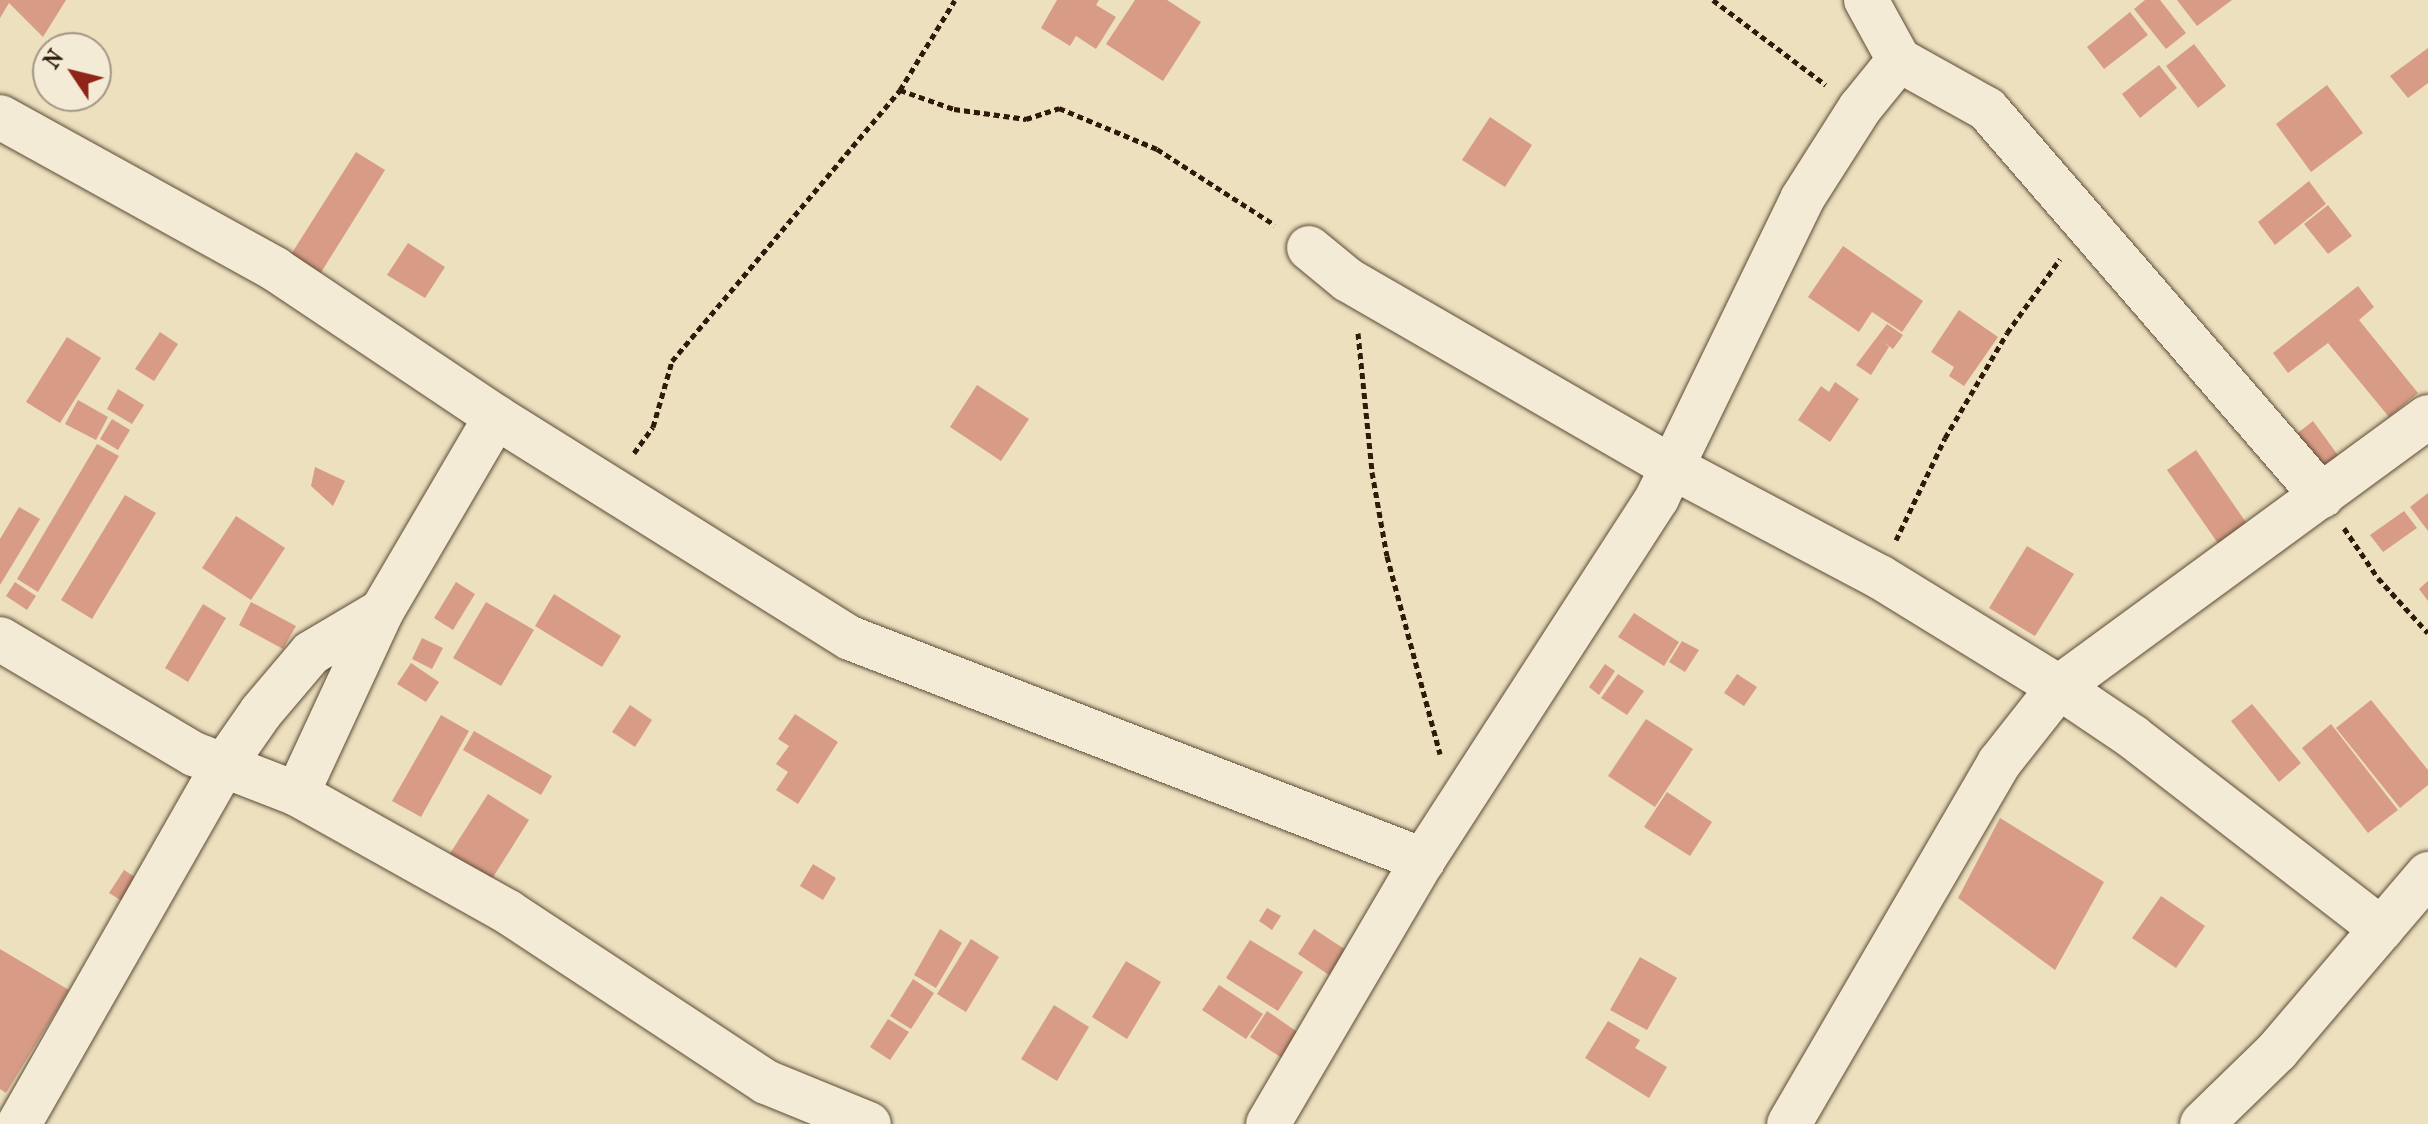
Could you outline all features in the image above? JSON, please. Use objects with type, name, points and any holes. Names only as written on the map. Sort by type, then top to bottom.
[{"type":"street","points":[[1866,0],[1899,60],[1987,109],[2322,496]]},
{"type":"street","points":[[1268,1124],[1423,860],[1674,468],[1770,258],[1860,108],[1899,60]]},
{"type":"street","points":[[0,117],[215,233],[496,417],[850,638],[1423,860]]},
{"type":"street","points":[[1309,248],[1348,280],[1674,468],[1880,577],[2059,687],[2133,737],[2381,929]]},
{"type":"street","points":[[297,794],[382,611],[496,417]]},
{"type":"street","points":[[1789,1124],[1999,763],[2059,687],[2428,417]]},
{"type":"street","points":[[19,1124],[222,768],[311,653],[382,611]]},
{"type":"street","points":[[0,639],[222,768],[297,794],[508,912],[766,1082],[869,1124]]},
{"type":"street","points":[[2202,1124],[2277,1051],[2428,874]]},
{"type":"path","points":[[610,486],[653,427],[672,361],[900,90],[955,0]]},
{"type":"path","points":[[1713,0],[1860,108]]},
{"type":"path","points":[[900,90],[954,109],[1026,119],[1059,108],[1157,149],[1309,248]]},
{"type":"path","points":[[1880,577],[1945,438],[2007,333],[2046,283],[2080,217]]},
{"type":"path","points":[[1348,280],[1387,556],[1456,809]]},
{"type":"path","points":[[2322,496],[2378,578],[2428,633]]},
{"type":"building","points":[[0,0],[66,0],[46,32],[38,32],[9,3],[0,18]]},
{"type":"building","points":[[1057,0],[1099,0],[1096,5],[1116,17],[1096,49],[1076,36],[1070,46],[1041,28]]},
{"type":"building","points":[[1135,0],[1167,0],[1201,22],[1163,81],[1106,44]]},
{"type":"building","points":[[2145,0],[2160,0],[2186,33],[2166,49],[2134,9]]},
{"type":"building","points":[[2177,0],[2232,0],[2197,26]]},
{"type":"building","points":[[2130,12],[2148,35],[2104,69],[2087,47]]},
{"type":"building","points":[[2194,44],[2226,86],[2198,108],[2166,66]]},
{"type":"building","points":[[2428,48],[2428,83],[2408,98],[2390,76]]},
{"type":"building","points":[[2159,65],[2177,88],[2140,118],[2122,94]]},
{"type":"building","points":[[2327,85],[2363,133],[2311,172],[2276,124]]},
{"type":"building","points":[[1490,117],[1532,145],[1505,187],[1462,160]]},
{"type":"building","points":[[356,152],[385,170],[320,274],[290,256]]},
{"type":"building","points":[[2309,181],[2326,204],[2275,245],[2258,222]]},
{"type":"building","points":[[2328,205],[2352,236],[2328,254],[2304,224]]},
{"type":"building","points":[[408,243],[445,267],[425,298],[387,275]]},
{"type":"building","points":[[1843,246],[1923,301],[1902,332],[1872,312],[1859,332],[1808,297]]},
{"type":"building","points":[[2358,286],[2374,307],[2359,320],[2418,393],[2389,417],[2328,343],[2288,373],[2273,353]]},
{"type":"building","points":[[1959,310],[1998,337],[1964,386],[1949,376],[1954,367],[1931,352]]},
{"type":"building","points":[[1887,324],[1903,335],[1893,349],[1883,342],[1889,347],[1871,375],[1856,365]]},
{"type":"building","points":[[160,332],[178,344],[154,381],[135,369]]},
{"type":"building","points":[[67,337],[101,358],[60,423],[26,402]]},
{"type":"building","points":[[1835,382],[1859,399],[1830,442],[1798,420],[1821,386],[1829,392]]},
{"type":"building","points":[[977,385],[1029,419],[1001,461],[950,427]]},
{"type":"building","points":[[118,389],[144,405],[132,424],[107,409]]},
{"type":"building","points":[[78,400],[108,417],[96,440],[65,424]]},
{"type":"building","points":[[112,419],[130,430],[118,450],[100,439]]},
{"type":"building","points":[[2313,421],[2340,458],[2317,475],[2290,439]]},
{"type":"building","points":[[97,444],[119,456],[38,592],[17,579]]},
{"type":"building","points":[[2196,450],[2252,531],[2224,552],[2167,470]]},
{"type":"building","points":[[315,467],[345,481],[333,506],[311,486]]},
{"type":"building","points":[[2428,493],[2428,531],[2410,507]]},
{"type":"building","points":[[125,495],[156,513],[92,619],[61,600]]},
{"type":"building","points":[[19,507],[40,519],[0,585],[0,539]]},
{"type":"building","points":[[2404,511],[2417,528],[2383,552],[2370,535]]},
{"type":"building","points":[[236,516],[285,548],[251,600],[202,568]]},
{"type":"building","points":[[2027,546],[2074,574],[2035,636],[1989,608]]},
{"type":"building","points":[[2428,581],[2428,601],[2419,589]]},
{"type":"building","points":[[15,582],[36,596],[27,610],[6,596]]},
{"type":"building","points":[[456,582],[475,594],[453,630],[434,618]]},
{"type":"building","points":[[554,594],[621,636],[602,667],[535,626]]},
{"type":"building","points":[[251,602],[296,626],[283,649],[239,625]]},
{"type":"building","points":[[486,602],[534,630],[501,686],[453,658]]},
{"type":"building","points":[[203,604],[226,618],[188,682],[165,668]]},
{"type":"building","points":[[1634,613],[1679,642],[1664,666],[1618,637]]},
{"type":"building","points":[[422,638],[443,648],[432,669],[412,659]]},
{"type":"building","points":[[1682,641],[1699,650],[1685,672],[1669,662]]},
{"type":"building","points":[[411,663],[439,682],[426,702],[397,684]]},
{"type":"building","points":[[1605,664],[1615,671],[1599,695],[1589,687]]},
{"type":"building","points":[[1618,674],[1644,691],[1627,715],[1601,698]]},
{"type":"building","points":[[1737,674],[1757,687],[1744,706],[1724,693]]},
{"type":"building","points":[[2371,700],[2428,770],[2428,785],[2400,808],[2336,728]]},
{"type":"building","points":[[2252,704],[2301,763],[2279,782],[2231,721]]},
{"type":"building","points":[[630,705],[652,720],[635,747],[612,732]]},
{"type":"building","points":[[795,714],[838,742],[798,804],[776,790],[788,772],[776,764],[789,746],[778,739]]},
{"type":"building","points":[[441,715],[469,731],[421,817],[392,801]]},
{"type":"building","points":[[1646,719],[1693,749],[1655,807],[1608,776]]},
{"type":"building","points":[[2331,724],[2398,810],[2368,833],[2302,748]]},
{"type":"building","points":[[474,731],[552,776],[541,795],[463,750]]},
{"type":"building","points":[[1667,792],[1712,822],[1690,856],[1644,827]]},
{"type":"building","points":[[488,794],[529,820],[490,882],[449,855]]},
{"type":"building","points":[[2000,818],[2104,882],[2055,970],[1958,898]]},
{"type":"building","points":[[813,864],[836,878],[823,900],[800,886]]},
{"type":"building","points":[[124,870],[149,886],[135,909],[109,893]]},
{"type":"building","points":[[2161,896],[2205,926],[2176,968],[2132,938]]},
{"type":"building","points":[[1267,908],[1281,916],[1272,930],[1259,921]]},
{"type":"building","points":[[940,929],[962,943],[936,988],[914,975]]},
{"type":"building","points":[[1314,929],[1346,950],[1329,975],[1298,954]]},
{"type":"building","points":[[971,939],[999,957],[966,1012],[937,994]]},
{"type":"building","points":[[1250,940],[1303,972],[1278,1011],[1226,978]]},
{"type":"building","points":[[0,949],[69,990],[6,1093],[0,1089]]},
{"type":"building","points":[[1640,957],[1677,978],[1647,1030],[1610,1010]]},
{"type":"building","points":[[1126,961],[1161,982],[1127,1039],[1092,1017]]},
{"type":"building","points":[[913,979],[934,993],[911,1029],[890,1016]]},
{"type":"building","points":[[1219,985],[1263,1014],[1246,1039],[1202,1010]]},
{"type":"building","points":[[1054,1005],[1089,1027],[1057,1081],[1021,1059]]},
{"type":"building","points":[[1267,1011],[1299,1033],[1282,1058],[1250,1037]]},
{"type":"building","points":[[888,1019],[909,1032],[890,1060],[870,1047]]},
{"type":"building","points":[[1608,1021],[1640,1040],[1635,1048],[1667,1067],[1649,1098],[1585,1058]]}]
